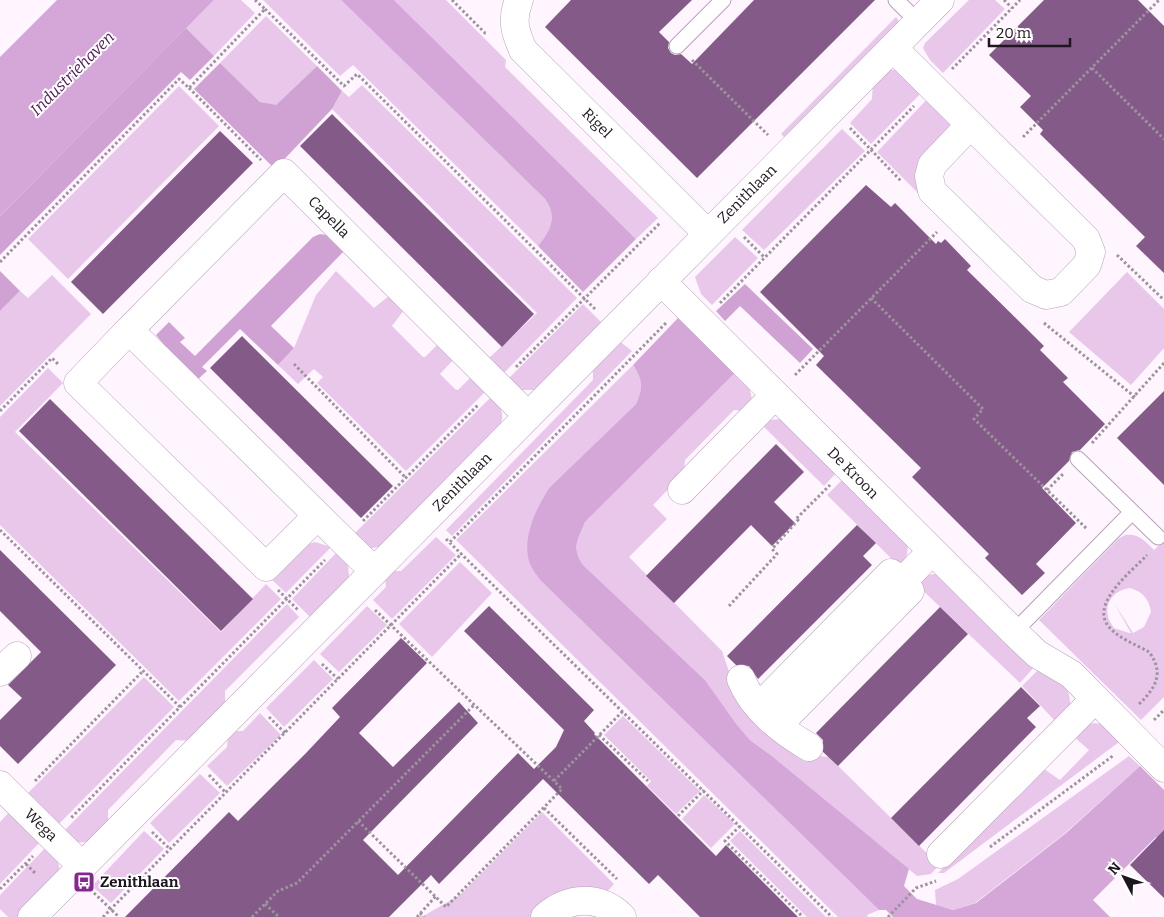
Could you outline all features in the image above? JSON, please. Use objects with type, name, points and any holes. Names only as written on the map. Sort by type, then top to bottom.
[{"type":"street","points":[[514,30],[515,10],[519,0]]},
{"type":"street","name":"Zenithlaan","points":[[32,917],[940,0]]},
{"type":"street","name":"Rigel","points":[[514,30],[523,50],[708,234]]},
{"type":"street","points":[[893,48],[1086,239],[1091,252],[1087,265],[1060,292],[1046,295],[1032,289],[932,191],[929,176],[932,165],[970,125]]},
{"type":"street","name":"Capella","points":[[279,179],[284,173],[528,416]]},
{"type":"street","points":[[279,179],[78,383],[266,567],[317,516]]},
{"type":"street","name":"De Kroon","points":[[661,281],[1014,632],[1037,654],[1071,674],[1164,768]]},
{"type":"street","points":[[129,330],[343,541],[364,581]]},
{"type":"street","points":[[682,490],[775,395]]},
{"type":"street","points":[[769,716],[891,574],[902,582],[932,551]]},
{"type":"street","points":[[741,679],[769,716],[809,747]]},
{"type":"street","points":[[940,867],[1095,699]]},
{"type":"street","name":"Wega","points":[[8,793],[53,836],[78,870]]},
{"type":"street","points":[[545,917],[561,905],[585,900],[601,902],[622,917]]},
{"type":"lane","points":[[677,46],[723,0]]},
{"type":"lane","points":[[896,0],[918,22]]},
{"type":"lane","points":[[1078,458],[1158,537]]},
{"type":"lane","points":[[1014,632],[1132,512]]},
{"type":"path","points":[[256,0],[344,86],[357,74],[638,352]]},
{"type":"path","points":[[452,0],[485,33],[514,30]]},
{"type":"path","points":[[1004,0],[1012,8]]},
{"type":"path","points":[[450,542],[638,352],[693,313],[870,149],[1020,0]]},
{"type":"path","points":[[1003,157],[1159,0]]},
{"type":"path","points":[[189,88],[265,9]]},
{"type":"path","points":[[677,46],[787,154]]},
{"type":"path","points":[[1092,68],[1164,139]]},
{"type":"path","points":[[0,262],[179,79],[279,179]]},
{"type":"path","points":[[832,110],[921,200],[932,191]]},
{"type":"path","points":[[0,889],[679,204]]},
{"type":"path","points":[[775,395],[955,214]]},
{"type":"path","points":[[1086,239],[1099,237],[1164,300]]},
{"type":"path","points":[[871,298],[983,409],[974,419],[1101,544]]},
{"type":"path","points":[[1043,322],[1135,397]]},
{"type":"path","points":[[0,411],[52,358],[78,383]]},
{"type":"path","points":[[1046,490],[1135,397],[1164,363]]},
{"type":"path","points":[[294,364],[406,478]]},
{"type":"path","points":[[729,606],[777,554],[772,549],[798,520],[796,518],[848,467]]},
{"type":"path","points":[[426,519],[832,917]]},
{"type":"path","points":[[0,530],[180,706]]},
{"type":"path","points":[[1127,731],[1156,688],[1162,676],[1161,669],[1154,656],[1109,628],[1104,616],[1104,604],[1107,598],[1158,542],[1158,537]]},
{"type":"path","points":[[102,917],[462,554]]},
{"type":"path","points":[[266,567],[266,578],[317,629]]},
{"type":"path","points":[[358,821],[446,906],[562,789],[392,625],[364,581]]},
{"type":"path","points":[[8,793],[143,671]]},
{"type":"path","points":[[252,917],[278,891],[297,883],[474,704]]},
{"type":"path","points":[[989,847],[1127,731],[1164,710]]},
{"type":"path","points":[[554,781],[623,711]]},
{"type":"path","points":[[599,735],[648,781]]},
{"type":"path","points":[[678,816],[704,790]]},
{"type":"path","points":[[544,808],[621,883]]},
{"type":"path","points":[[740,826],[726,841],[803,917]]},
{"type":"path","points":[[888,917],[940,867]]},
{"type":"path","points":[[78,870],[110,909],[119,917]]},
{"type":"path","points":[[417,917],[436,896]]},
{"type":"path","points":[[265,904],[279,917]]},
{"type":"path","points":[[420,914],[424,917]]},
{"type":"shaded area","points":[[214,0],[241,0],[255,13],[214,56],[186,28]]},
{"type":"shaded area","points":[[263,0],[341,0],[545,199],[552,218],[546,235],[538,246],[353,65],[340,76]]},
{"type":"shaded area","points":[[394,0],[446,0],[506,60],[505,67],[658,218],[636,239]]},
{"type":"shaded area","points":[[969,0],[995,0],[1005,9],[943,73],[930,60],[923,48],[925,43]]},
{"type":"shaded area","points":[[266,16],[317,66],[275,106],[260,102],[220,63]]},
{"type":"shaded area","points":[[896,17],[901,24],[786,139],[781,134]]},
{"type":"shaded area","points":[[186,28],[214,56],[190,80],[181,72],[0,255],[0,216]]},
{"type":"shaded area","points":[[220,63],[260,102],[276,105],[317,66],[342,91],[332,109],[275,169],[194,89]]},
{"type":"shaded area","points":[[885,70],[896,70],[925,89],[871,144],[850,123],[872,99],[873,82]]},
{"type":"shaded area","points":[[362,85],[577,298],[502,375],[487,360],[537,313],[332,109],[342,91],[349,97]]},
{"type":"shaded area","points":[[179,86],[219,126],[68,279],[28,239]]},
{"type":"shaded area","points":[[932,94],[953,123],[924,153],[927,156],[917,180],[919,194],[877,152]]},
{"type":"shaded area","points":[[842,129],[865,151],[764,250],[742,230]]},
{"type":"shaded area","points":[[320,234],[334,236],[346,249],[271,326],[294,348],[278,365],[240,329],[202,367],[207,371],[195,382],[156,335],[169,322],[185,338],[180,342],[195,356],[313,237]]},
{"type":"shaded area","points":[[735,237],[758,258],[712,305],[701,294],[695,277]]},
{"type":"shaded area","points":[[0,271],[20,291],[0,311]]},
{"type":"shaded area","points":[[336,271],[374,308],[390,295],[404,310],[392,326],[423,357],[439,343],[454,359],[440,374],[455,389],[458,390],[471,377],[487,390],[406,471],[317,383],[323,377],[314,369],[298,384],[278,365],[294,348],[316,295]]},
{"type":"shaded area","points":[[1127,272],[1164,309],[1164,348],[1131,385],[1069,332]]},
{"type":"shaded area","points":[[52,275],[91,314],[0,406],[0,311],[20,291],[28,298]]},
{"type":"shaded area","points":[[745,284],[813,349],[800,363],[740,306],[725,321],[716,311]]},
{"type":"shaded area","points":[[583,304],[603,324],[534,390],[521,390],[507,380]]},
{"type":"shaded area","points":[[618,340],[632,351],[452,536],[446,530],[593,380],[593,367]]},
{"type":"shaded area","points":[[633,365],[639,375],[641,384],[636,404],[550,487],[541,581],[879,910],[867,915],[868,917],[838,917],[456,540]]},
{"type":"shaded area","points":[[48,368],[63,383],[15,432],[221,632],[266,584],[281,599],[179,701],[0,525],[0,417]]},
{"type":"shaded area","points":[[735,373],[749,385],[752,400],[746,411],[734,410],[685,460],[684,473],[653,505],[667,519],[629,557],[722,651],[735,689],[811,755],[829,757],[939,865],[931,874],[917,876],[750,740],[736,725],[705,680],[583,565],[579,559],[577,544],[585,522]]},
{"type":"shaded area","points":[[493,395],[502,412],[499,430],[383,546],[367,549],[351,537]]},
{"type":"shaded area","points":[[779,419],[785,421],[837,472],[824,486],[761,424]]},
{"type":"shaded area","points":[[843,479],[908,543],[907,555],[901,568],[827,495]]},
{"type":"shaded area","points":[[1125,535],[1134,535],[1141,538],[1154,550],[1164,540],[1164,697],[1141,720],[1039,620],[1118,539]],"holes":[[[1130,588],[1145,597],[1151,612],[1144,627],[1133,633],[1113,601],[1131,633],[1129,633],[1114,628],[1107,608],[1112,597],[1117,593]]]},
{"type":"shaded area","points":[[436,537],[456,555],[392,619],[373,600],[386,587],[385,576],[390,571],[401,571]]},
{"type":"shaded area","points":[[315,542],[331,547],[286,593],[271,579],[308,544]]},
{"type":"shaded area","points":[[337,552],[348,565],[349,577],[312,619],[292,599]]},
{"type":"shaded area","points":[[460,562],[492,593],[432,657],[399,624]]},
{"type":"shaded area","points":[[940,575],[1035,666],[1020,683],[916,584],[925,576]]},
{"type":"shaded area","points":[[287,604],[299,617],[225,691],[225,706],[192,741],[176,740],[108,810],[108,825],[97,836],[86,842],[81,842],[69,838],[62,833]]},
{"type":"shaded area","points":[[367,606],[387,625],[339,672],[320,654]]},
{"type":"shaded area","points":[[314,660],[333,679],[284,727],[266,708]]},
{"type":"shaded area","points":[[1040,668],[1063,684],[1069,694],[1070,710],[1057,723],[1022,686]]},
{"type":"shaded area","points":[[144,677],[174,707],[56,827],[25,796]]},
{"type":"shaded area","points":[[260,713],[281,735],[227,786],[207,766],[227,747],[228,736],[232,731],[243,731]]},
{"type":"shaded area","points":[[623,716],[700,791],[676,814],[647,786],[651,781],[604,735]]},
{"type":"shaded area","points":[[1095,723],[1106,725],[1119,742],[944,873],[938,873],[1044,769],[1060,780],[1089,750],[1073,736],[1086,725]]},
{"type":"shaded area","points":[[1129,756],[1140,766],[1063,835],[975,903],[953,910],[936,905],[935,890],[958,879]]},
{"type":"shaded area","points":[[200,774],[220,793],[169,843],[150,823]]},
{"type":"shaded area","points":[[704,795],[735,824],[711,848],[682,819]]},
{"type":"shaded area","points":[[11,810],[42,840],[0,884],[0,822]]},
{"type":"shaded area","points":[[542,812],[614,884],[606,893],[550,899],[531,917],[417,917],[425,915],[460,895]]},
{"type":"shaded area","points":[[144,831],[164,849],[111,903],[92,886]]},
{"type":"shaded area","points":[[740,831],[826,917],[807,917],[730,841]]},
{"type":"shaded area","points":[[48,845],[58,863],[59,870],[57,875],[47,888],[17,917],[8,917],[0,909],[0,895]]},
{"type":"water","name":"Industriehaven","points":[[57,0],[214,0],[0,216],[0,57]]},
{"type":"water","points":[[341,0],[394,0],[636,239],[583,292],[538,246],[549,229],[552,218],[545,199]]},
{"type":"water","points":[[678,318],[735,373],[585,522],[577,544],[577,553],[583,565],[705,680],[736,724],[750,740],[909,869],[904,886],[917,899],[953,910],[976,903],[1065,834],[1140,766],[1164,790],[1164,844],[1156,837],[1093,900],[1110,917],[893,917],[886,910],[879,910],[541,581],[530,564],[527,551],[529,532],[540,503],[550,487],[636,404],[641,384],[639,375],[633,365]]},
{"type":"building","points":[[571,0],[692,0],[659,32],[669,42],[668,48],[671,53],[675,55],[681,54],[692,64],[754,0],[875,0],[697,178],[545,27]]},
{"type":"building","points":[[1044,0],[1138,0],[1164,26],[1164,273],[1136,246],[1145,237],[1040,134],[1043,130],[1020,107],[1031,96],[989,55]]},
{"type":"building","points":[[332,114],[534,314],[502,347],[300,146]]},
{"type":"building","points":[[220,131],[253,163],[103,314],[71,282]]},
{"type":"building","points":[[866,185],[891,207],[895,203],[936,244],[938,241],[941,243],[945,239],[971,266],[967,270],[1044,346],[1040,350],[1068,378],[1063,382],[1105,424],[1080,450],[1072,452],[1069,461],[1042,488],[1076,523],[1036,564],[1045,573],[1022,595],[985,558],[989,554],[912,477],[921,468],[816,365],[824,356],[760,292]]},
{"type":"building","points":[[242,336],[393,486],[361,518],[210,368]]},
{"type":"building","points":[[1164,391],[1164,485],[1117,438]]},
{"type":"building","points":[[50,399],[253,599],[221,631],[19,431]]},
{"type":"building","points":[[776,444],[804,472],[774,502],[795,523],[772,546],[751,525],[674,603],[646,576]]},
{"type":"building","points":[[857,525],[876,543],[863,556],[872,565],[758,679],[749,666],[736,665],[727,656]]},
{"type":"building","points":[[0,550],[116,665],[18,764],[0,746],[0,720],[22,698],[8,685],[41,652],[0,611]]},
{"type":"building","points":[[489,606],[594,710],[584,721],[594,734],[716,856],[726,845],[798,917],[700,917],[658,875],[649,884],[543,779],[439,884],[431,875],[389,917],[125,917],[229,812],[238,821],[307,752],[340,717],[332,708],[401,638],[427,663],[359,733],[393,767],[459,702],[478,723],[363,840],[398,875],[518,753],[534,769],[556,747],[564,730],[464,631]]},
{"type":"building","points":[[940,607],[968,634],[838,766],[823,752],[823,740],[816,733]]},
{"type":"building","points":[[1021,687],[1040,706],[1027,718],[1036,727],[919,846],[891,818]]},
{"type":"building","points":[[1164,830],[1164,898],[1130,865]]},
{"type":"place","name":"Zenithlaan","points":[[84,882]]}]
